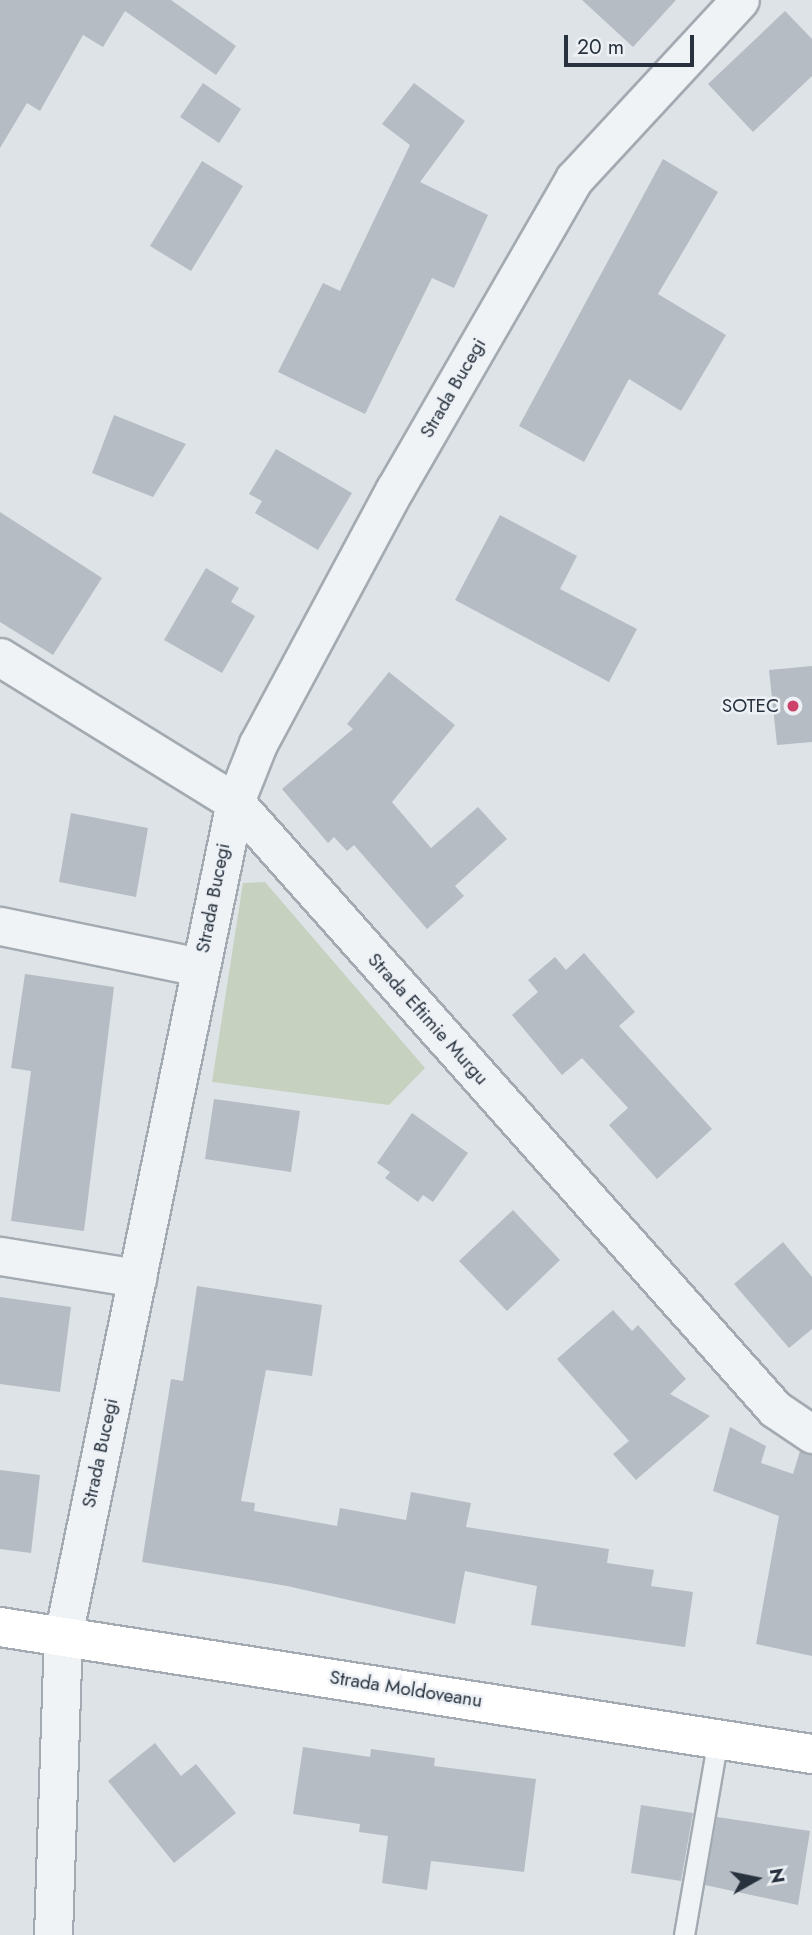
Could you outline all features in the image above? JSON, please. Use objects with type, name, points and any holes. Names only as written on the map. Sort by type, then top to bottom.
[{"type":"main road","name":"Strada Moldoveanu","points":[[0,1627],[812,1754]]},
{"type":"street","name":"Strada Bucegi","points":[[53,1935],[63,1636],[235,802],[258,744],[395,489],[574,178],[683,54],[740,0]]},
{"type":"street","name":"Strada Eftimie Murgu","points":[[0,657],[235,802],[775,1409],[812,1434]]},
{"type":"street","points":[[0,926],[199,967]]},
{"type":"street","points":[[0,1256],[137,1278]]},
{"type":"lane","points":[[684,1935],[718,1738]]},
{"type":"green space","points":[[265,882],[425,1068],[389,1105],[212,1082],[243,883]]},
{"type":"building","points":[[0,0],[171,0],[236,46],[216,75],[125,11],[103,47],[83,35],[40,111],[27,103],[0,148]]},
{"type":"building","points":[[582,0],[676,0],[633,47]]},
{"type":"building","points":[[785,11],[812,39],[812,76],[753,132],[708,84]]},
{"type":"building","points":[[203,83],[241,109],[219,143],[180,117]]},
{"type":"building","points":[[414,83],[465,121],[420,182],[488,215],[454,288],[432,278],[365,414],[278,372],[323,283],[340,291],[410,145],[382,124]]},
{"type":"building","points":[[663,159],[718,192],[658,294],[726,335],[681,411],[629,379],[584,462],[519,426]]},
{"type":"building","points":[[202,161],[243,186],[191,271],[150,246]]},
{"type":"building","points":[[114,415],[186,444],[153,497],[92,473]]},
{"type":"building","points":[[276,449],[352,493],[318,550],[255,513],[262,501],[249,494]]},
{"type":"building","points":[[0,512],[102,578],[53,655],[0,622]]},
{"type":"building","points":[[500,515],[577,556],[560,589],[637,629],[609,682],[455,600]]},
{"type":"building","points":[[206,568],[239,588],[231,602],[255,616],[222,673],[164,640]]},
{"type":"building","name":"SOTEC","points":[[812,666],[812,742],[777,745],[769,670]]},
{"type":"building","points":[[389,672],[455,725],[392,802],[431,848],[478,807],[507,839],[455,886],[464,896],[427,929],[354,845],[347,851],[334,837],[328,843],[282,789],[353,729],[347,724]]},
{"type":"building","points":[[71,813],[148,828],[136,897],[59,882]]},
{"type":"building","points":[[584,953],[635,1012],[619,1026],[712,1129],[657,1179],[609,1125],[628,1108],[582,1058],[562,1075],[512,1015],[538,992],[528,980],[555,957],[566,970]]},
{"type":"building","points":[[25,974],[114,987],[84,1231],[11,1221],[31,1071],[11,1068]]},
{"type":"building","points":[[214,1099],[300,1111],[291,1172],[205,1159]]},
{"type":"building","points":[[412,1113],[468,1153],[433,1202],[423,1195],[418,1202],[385,1178],[390,1172],[377,1163]]},
{"type":"building","points":[[513,1210],[560,1260],[507,1311],[459,1261]]},
{"type":"building","points":[[783,1242],[812,1277],[812,1329],[789,1348],[734,1284]]},
{"type":"building","points":[[197,1286],[322,1305],[312,1376],[266,1370],[241,1501],[255,1503],[254,1511],[337,1526],[340,1508],[406,1520],[411,1492],[471,1503],[466,1527],[609,1549],[607,1563],[654,1570],[651,1586],[693,1592],[685,1647],[531,1625],[537,1586],[465,1571],[455,1624],[287,1586],[142,1562],[171,1379],[183,1381]]},
{"type":"building","points":[[0,1297],[71,1307],[60,1392],[0,1384]]},
{"type":"building","points":[[613,1310],[632,1331],[638,1325],[686,1379],[670,1394],[710,1416],[636,1480],[613,1454],[629,1441],[557,1359]]},
{"type":"building","points":[[730,1427],[766,1446],[761,1463],[793,1474],[800,1451],[812,1455],[812,1656],[756,1644],[779,1516],[713,1491]]},
{"type":"building","points":[[0,1470],[40,1475],[31,1553],[0,1549]]},
{"type":"building","points":[[155,1743],[181,1776],[196,1764],[236,1813],[174,1863],[108,1781]]},
{"type":"building","points":[[303,1747],[370,1757],[371,1749],[435,1758],[434,1766],[536,1779],[524,1872],[431,1861],[427,1890],[382,1883],[388,1836],[359,1832],[360,1824],[293,1814]]},
{"type":"building","points":[[641,1805],[693,1813],[681,1881],[631,1873]]},
{"type":"building","points":[[717,1817],[810,1831],[798,1905],[705,1885]]},
{"type":"place","name":"SOTEC","points":[[793,706]]}]
